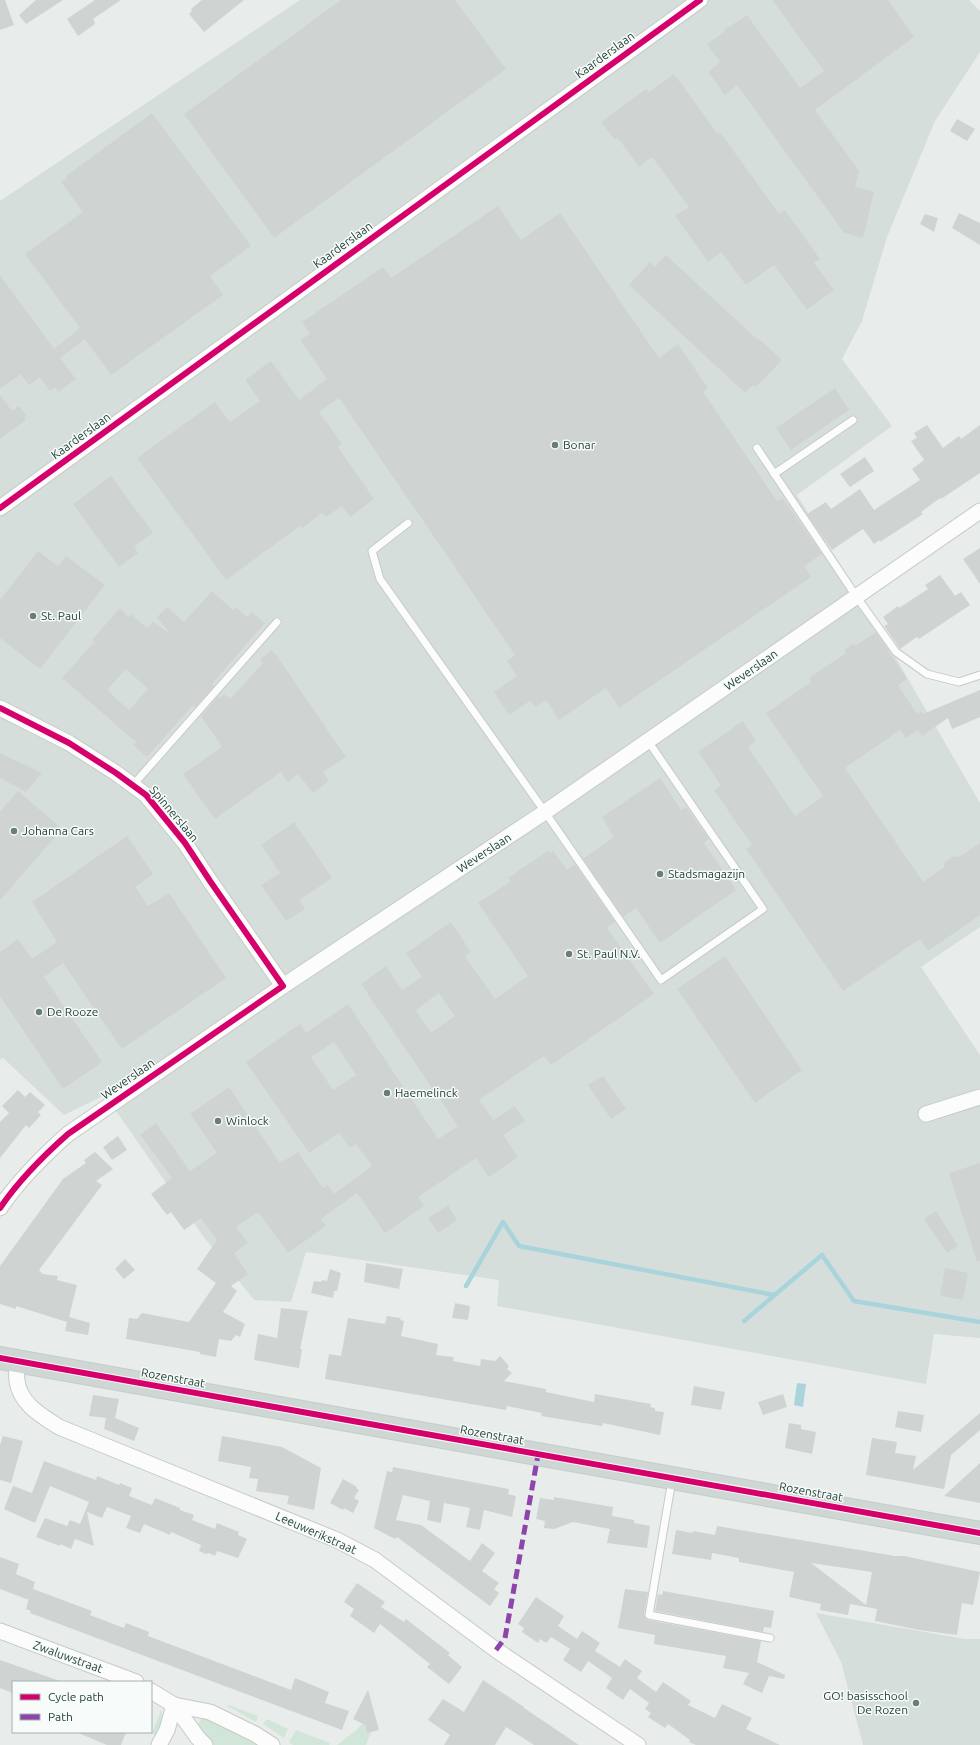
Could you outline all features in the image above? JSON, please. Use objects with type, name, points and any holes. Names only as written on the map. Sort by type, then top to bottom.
[{"type":"main road","name":"Rozenstraat","points":[[8,1360],[980,1534]]},
{"type":"street","name":"Kaarderslaan","points":[[0,508],[700,0]]},
{"type":"street","name":"Weverslaan","points":[[0,1208],[12,1191],[40,1159],[68,1134],[283,986],[545,812],[980,511]]},
{"type":"street","name":"Spinnerslaan","points":[[0,708],[69,743],[146,795],[185,843],[283,986]]},
{"type":"street","points":[[926,1114],[980,1097]]},
{"type":"street","name":"Leeuwerikstraat","points":[[8,1360],[22,1398],[39,1414],[59,1427],[337,1540],[375,1560],[496,1650],[638,1745]]},
{"type":"street","name":"Zwaluwstraat","points":[[0,1632],[133,1681]]},
{"type":"street","points":[[152,1692],[174,1705],[210,1712],[255,1734],[272,1745]]},
{"type":"street","points":[[159,1745],[167,1730],[174,1705]]},
{"type":"street","points":[[174,1705],[204,1745]]},
{"type":"lane","points":[[774,474],[853,420]]},
{"type":"lane","points":[[757,448],[856,596],[896,652],[927,674],[959,682],[980,675]]},
{"type":"lane","points":[[408,523],[372,551],[380,579],[545,812],[661,980],[763,909],[648,741]]},
{"type":"lane","points":[[133,785],[277,622]]},
{"type":"lane","points":[[672,1478],[649,1615],[770,1638]]},
{"type":"shaded area","points":[[300,0],[969,0],[980,11],[980,52],[935,121],[887,237],[862,321],[842,359],[892,426],[797,495],[864,603],[980,803],[980,927],[921,967],[980,1055],[980,1338],[934,1334],[926,1384],[497,1306],[499,1280],[306,1252],[291,1302],[254,1300],[203,1236],[105,1095],[64,1115],[3,1058],[0,1060],[0,201]]},
{"type":"shaded area","name":"GO! basisschool De Rozen","points":[[816,1613],[965,1639],[980,1639],[980,1745],[863,1745],[841,1662]]},
{"type":"green space","points":[[229,1705],[258,1716],[256,1722],[227,1706]]},
{"type":"green space","points":[[161,1710],[164,1720],[158,1737],[152,1733]]},
{"type":"green space","points":[[205,1718],[261,1745],[214,1745],[199,1730],[198,1725],[201,1719]]},
{"type":"green space","points":[[267,1719],[288,1729],[284,1738],[263,1724]]},
{"type":"green space","points":[[364,1722],[367,1733],[371,1732],[366,1745],[337,1745],[354,1732]]},
{"type":"green space","points":[[296,1730],[330,1743],[329,1745],[293,1745],[289,1742]]},
{"type":"water","points":[[797,1383],[806,1384],[803,1407],[794,1405]]},
{"type":"building","points":[[0,0],[5,0],[14,25],[0,30]]},
{"type":"building","points":[[36,0],[63,0],[26,24],[19,15]]},
{"type":"building","points":[[95,0],[121,0],[93,19],[95,24],[78,36],[67,19]]},
{"type":"building","points":[[202,0],[244,0],[204,32],[189,14],[192,11],[191,9]]},
{"type":"building","points":[[341,0],[455,0],[506,69],[274,238],[184,114]]},
{"type":"building","points":[[772,0],[888,0],[914,37],[815,110],[859,171],[855,187],[874,192],[863,238],[844,233],[737,85],[725,95],[708,72],[720,62],[707,44],[724,32],[726,28],[747,15],[800,88],[824,71]]},
{"type":"building","points":[[674,74],[718,134],[720,132],[779,214],[785,210],[820,259],[814,263],[834,290],[807,310],[774,265],[746,285],[721,252],[708,262],[675,216],[689,207],[652,157],[639,167],[618,138],[615,140],[601,122],[646,89],[649,92]]},
{"type":"building","points":[[152,113],[251,246],[210,276],[223,295],[111,375],[85,339],[60,358],[76,379],[58,392],[55,387],[50,391],[40,377],[29,385],[21,374],[0,389],[0,275],[54,349],[80,328],[25,254],[83,212],[61,182],[67,178],[66,176]]},
{"type":"building","points":[[957,119],[975,129],[967,141],[950,131]]},
{"type":"building","name":"Bonar","points":[[498,206],[521,240],[560,213],[659,358],[678,344],[708,388],[703,392],[777,501],[783,498],[822,554],[804,566],[811,577],[619,708],[606,688],[559,720],[546,700],[535,707],[530,701],[509,715],[494,692],[517,676],[507,661],[515,655],[339,398],[319,412],[342,444],[338,447],[374,499],[350,517],[342,506],[326,517],[322,513],[302,528],[300,526],[226,580],[137,458],[215,402],[230,422],[260,401],[245,380],[271,361],[299,400],[327,379],[300,340],[310,334],[302,322],[383,267],[391,278]]},
{"type":"building","points":[[959,213],[980,223],[980,245],[952,228]]},
{"type":"building","points":[[925,214],[938,218],[934,232],[920,224]]},
{"type":"building","points":[[666,255],[758,340],[759,339],[782,360],[756,387],[753,385],[745,393],[629,285],[650,262],[655,267]]},
{"type":"building","points":[[835,388],[849,410],[791,450],[776,428]]},
{"type":"building","points":[[0,395],[12,411],[19,406],[27,416],[24,417],[26,420],[0,439]]},
{"type":"building","points":[[927,425],[943,448],[959,436],[961,439],[980,425],[980,473],[941,499],[940,498],[921,512],[923,514],[880,542],[879,540],[874,544],[863,529],[832,550],[807,514],[826,502],[831,509],[860,489],[874,510],[920,480],[912,469],[924,460],[911,441],[917,438],[914,433]]},
{"type":"building","points":[[865,457],[874,471],[850,487],[840,474]]},
{"type":"building","points":[[111,476],[153,533],[134,546],[138,553],[119,567],[73,504]]},
{"type":"building","points":[[980,548],[980,584],[963,559]]},
{"type":"building","points":[[38,551],[58,566],[66,556],[105,585],[40,669],[0,638],[0,600]]},
{"type":"building","points":[[940,575],[955,596],[961,592],[970,605],[919,639],[917,637],[900,649],[884,626],[888,624],[883,617],[898,606],[899,608],[928,589],[925,585]]},
{"type":"building","points":[[212,591],[233,610],[236,607],[247,617],[252,612],[265,623],[212,684],[214,686],[195,708],[193,705],[147,757],[133,745],[136,742],[62,678],[94,642],[92,640],[120,608],[128,617],[131,614],[147,628],[153,622],[169,633],[157,617],[167,607],[184,622]],"holes":[[[126,669],[148,689],[129,710],[107,690]]]},
{"type":"building","points":[[876,632],[907,679],[898,685],[917,714],[921,711],[923,714],[980,690],[980,717],[952,729],[948,718],[922,736],[918,730],[906,738],[900,730],[845,768],[923,882],[944,867],[945,862],[954,856],[959,857],[980,843],[980,915],[928,951],[920,939],[843,991],[746,849],[752,845],[714,790],[721,785],[698,752],[743,721],[756,741],[748,747],[795,816],[823,796],[766,713],[811,682],[809,678],[846,653],[844,650],[853,644],[855,646]]},
{"type":"building","points":[[271,650],[277,656],[346,757],[323,772],[329,781],[313,793],[298,774],[288,782],[281,772],[215,819],[183,774],[222,747],[201,716],[218,696],[220,698],[224,694],[230,699],[263,663],[260,660]]},
{"type":"building","points":[[0,753],[42,773],[26,792],[0,778]]},
{"type":"building","name":"Stadsmagazijn","points":[[660,778],[681,810],[686,807],[709,839],[704,843],[736,890],[660,943],[636,908],[623,917],[583,859],[614,837],[602,817]]},
{"type":"building","points":[[18,791],[62,829],[0,900],[0,812]]},
{"type":"building","points":[[294,822],[332,878],[299,900],[305,909],[286,921],[261,885],[280,873],[261,845]]},
{"type":"building","points":[[127,836],[153,874],[135,887],[148,906],[169,893],[226,978],[122,1049],[63,963],[44,977],[102,1062],[63,1089],[0,996],[0,952],[18,939],[32,959],[57,942],[32,902]]},
{"type":"building","points":[[549,850],[551,853],[553,851],[567,870],[575,864],[615,922],[607,928],[654,994],[551,1065],[544,1056],[479,1100],[493,1120],[515,1106],[525,1121],[503,1135],[518,1157],[489,1177],[476,1158],[418,1197],[424,1206],[385,1233],[357,1193],[321,1219],[326,1226],[288,1253],[258,1212],[236,1227],[248,1243],[234,1253],[248,1274],[231,1286],[237,1291],[223,1312],[245,1324],[240,1337],[236,1335],[231,1341],[219,1339],[216,1357],[200,1354],[200,1352],[126,1339],[129,1318],[137,1319],[142,1313],[189,1322],[216,1283],[197,1269],[217,1240],[201,1218],[184,1230],[171,1212],[167,1215],[151,1194],[172,1178],[140,1135],[156,1123],[190,1171],[217,1153],[190,1114],[229,1087],[280,1163],[298,1152],[323,1188],[328,1185],[334,1194],[372,1166],[356,1144],[350,1148],[339,1133],[309,1153],[246,1062],[300,1024],[306,1033],[348,1004],[438,1139],[458,1126],[361,984],[386,966],[402,990],[422,977],[406,953],[451,922],[471,952],[465,956],[495,999],[528,976],[478,903],[511,881],[508,878]],"holes":[[[439,993],[455,1016],[431,1033],[416,1010]],[[334,1042],[356,1075],[333,1090],[311,1057]]]},
{"type":"building","points":[[725,956],[802,1070],[755,1103],[677,989]]},
{"type":"building","points":[[603,1076],[626,1109],[611,1119],[588,1085]]},
{"type":"building","points":[[18,1090],[25,1097],[30,1092],[45,1105],[38,1112],[41,1115],[29,1128],[26,1125],[0,1158],[0,1122],[9,1113],[2,1106]]},
{"type":"building","points":[[118,1136],[127,1150],[112,1160],[103,1147]]},
{"type":"building","points":[[95,1152],[113,1169],[96,1181],[102,1185],[39,1270],[43,1274],[58,1276],[57,1280],[77,1285],[69,1317],[90,1323],[88,1335],[65,1331],[67,1322],[16,1306],[16,1309],[0,1304],[0,1266],[63,1179],[86,1163],[84,1160]]},
{"type":"building","points":[[980,1163],[980,1261],[977,1262],[949,1173]]},
{"type":"building","points":[[448,1205],[457,1220],[438,1233],[428,1218]]},
{"type":"building","points":[[936,1211],[958,1246],[947,1253],[924,1219]]},
{"type":"building","points":[[125,1259],[135,1270],[124,1279],[115,1269]]},
{"type":"building","points":[[366,1263],[403,1269],[399,1289],[364,1282]]},
{"type":"building","points":[[945,1268],[968,1273],[963,1300],[940,1296]]},
{"type":"building","points":[[330,1269],[341,1273],[337,1291],[334,1291],[333,1298],[311,1293],[314,1281],[327,1281]]},
{"type":"building","points":[[455,1303],[470,1306],[468,1320],[452,1318]]},
{"type":"building","points":[[281,1308],[308,1311],[300,1349],[302,1349],[299,1368],[254,1360],[258,1334],[277,1338]]},
{"type":"building","points":[[387,1316],[401,1318],[400,1320],[404,1321],[401,1336],[438,1344],[436,1355],[454,1357],[453,1361],[480,1366],[481,1359],[495,1361],[500,1356],[509,1366],[507,1369],[512,1373],[504,1381],[546,1389],[546,1392],[594,1402],[595,1394],[651,1404],[650,1407],[655,1408],[655,1411],[664,1412],[660,1435],[603,1423],[602,1426],[541,1416],[542,1413],[507,1406],[506,1410],[325,1379],[329,1354],[341,1356],[348,1318],[385,1324]]},
{"type":"building","points":[[694,1386],[725,1392],[721,1410],[691,1405]]},
{"type":"building","points":[[783,1394],[787,1407],[763,1415],[758,1402]]},
{"type":"building","points":[[93,1395],[119,1399],[115,1418],[139,1428],[134,1441],[104,1429],[106,1418],[89,1416]]},
{"type":"building","points":[[898,1411],[924,1415],[921,1432],[895,1427]]},
{"type":"building","points":[[980,1413],[980,1430],[951,1455],[944,1489],[866,1475],[872,1438],[897,1442],[895,1453],[916,1456],[913,1470]]},
{"type":"building","points":[[789,1423],[801,1425],[801,1429],[816,1432],[812,1454],[785,1448]]},
{"type":"building","points":[[3,1436],[23,1441],[11,1483],[0,1480],[0,1445]]},
{"type":"building","points":[[222,1436],[282,1447],[321,1468],[314,1510],[287,1504],[289,1496],[256,1491],[258,1479],[249,1478],[251,1467],[218,1461]]},
{"type":"building","points":[[44,1461],[96,1480],[97,1476],[119,1485],[120,1483],[132,1488],[129,1496],[152,1505],[155,1498],[194,1515],[192,1520],[215,1529],[217,1523],[239,1532],[238,1535],[247,1539],[238,1558],[217,1551],[215,1556],[209,1553],[206,1554],[199,1551],[201,1545],[171,1532],[170,1535],[144,1524],[140,1533],[126,1528],[131,1516],[107,1507],[102,1518],[87,1512],[94,1546],[75,1539],[71,1549],[36,1537],[45,1518],[67,1526],[70,1520],[80,1524],[89,1502],[50,1486],[35,1523],[4,1509],[13,1486],[32,1493]]},
{"type":"building","points":[[980,1463],[980,1503],[944,1496]]},
{"type":"building","points":[[393,1467],[509,1489],[508,1494],[516,1496],[512,1517],[484,1510],[480,1530],[466,1527],[470,1508],[444,1503],[441,1523],[427,1520],[430,1501],[403,1495],[396,1520],[421,1525],[470,1561],[482,1543],[495,1553],[482,1571],[499,1583],[494,1589],[499,1593],[490,1606],[397,1537],[395,1539],[374,1528],[387,1471],[392,1472]]},
{"type":"building","points":[[343,1479],[357,1487],[356,1488],[359,1490],[354,1498],[359,1501],[353,1513],[344,1508],[343,1510],[330,1503]]},
{"type":"building","points":[[554,1497],[613,1507],[612,1516],[634,1520],[634,1523],[650,1526],[647,1548],[607,1543],[610,1529],[573,1522],[554,1529],[544,1528],[545,1521],[536,1519],[540,1498],[554,1500]]},
{"type":"building","points":[[717,1526],[895,1556],[904,1556],[980,1572],[973,1605],[962,1603],[957,1635],[919,1630],[875,1621],[877,1609],[850,1604],[848,1615],[820,1610],[821,1604],[789,1597],[794,1572],[739,1562],[739,1558],[712,1553],[711,1560],[672,1554],[676,1530],[715,1535]],"holes":[[[811,1563],[872,1572],[866,1605]]]},
{"type":"building","points":[[0,1557],[19,1564],[16,1574],[35,1582],[33,1589],[92,1611],[90,1615],[124,1628],[126,1623],[149,1632],[148,1636],[291,1690],[295,1678],[329,1692],[325,1703],[349,1711],[342,1730],[30,1613],[31,1611],[26,1609],[29,1600],[0,1589]]},
{"type":"building","points":[[357,1583],[385,1602],[381,1607],[404,1622],[406,1619],[450,1653],[448,1655],[462,1667],[449,1684],[427,1667],[430,1664],[380,1624],[374,1633],[350,1616],[354,1609],[344,1602]]},
{"type":"building","points":[[625,1589],[648,1592],[644,1615],[648,1620],[761,1641],[757,1662],[785,1675],[784,1679],[769,1676],[762,1693],[743,1684],[749,1673],[723,1668],[726,1656],[654,1644],[655,1635],[618,1628]]},
{"type":"building","points":[[663,1591],[774,1611],[771,1628],[764,1627],[763,1632],[655,1611],[658,1594],[662,1595]]},
{"type":"building","points":[[536,1597],[564,1616],[558,1626],[577,1639],[582,1631],[600,1643],[595,1651],[620,1667],[625,1659],[642,1671],[637,1678],[656,1692],[663,1682],[691,1701],[688,1705],[715,1718],[722,1704],[752,1718],[746,1729],[780,1745],[696,1745],[689,1742],[690,1740],[668,1724],[665,1728],[648,1717],[651,1713],[645,1709],[649,1703],[630,1689],[623,1700],[606,1688],[612,1678],[588,1661],[581,1672],[563,1660],[570,1649],[551,1637],[546,1643],[540,1639],[538,1643],[522,1632],[524,1628],[518,1624]]},
{"type":"building","points":[[0,1660],[60,1681],[12,1681],[12,1693],[0,1688]]},
{"type":"building","points":[[483,1680],[579,1745],[534,1745],[506,1727],[495,1745],[444,1745],[450,1735],[428,1720],[443,1699],[464,1712]]},
{"type":"building","points":[[368,1690],[379,1730],[367,1733],[365,1725],[353,1719]]},
{"type":"building","points":[[78,1733],[126,1733],[121,1745],[107,1745]]},
{"type":"waterway","points":[[466,1286],[503,1222],[519,1246],[774,1295]]},
{"type":"waterway","points":[[744,1321],[822,1255],[854,1301],[980,1322]]},
{"type":"marked path","points":[[496,1650],[505,1638],[538,1455]]},
{"type":"cycle path","points":[[0,508],[700,0]]},
{"type":"cycle path","points":[[0,708],[69,743],[116,773],[146,795],[185,843],[283,986],[68,1134],[31,1169],[0,1208]]},
{"type":"cycle path","points":[[0,1358],[980,1533]]},
{"type":"place","name":"Bonar","points":[[555,445]]},
{"type":"place","name":"St. Paul","points":[[33,616]]},
{"type":"place","name":"Johanna Cars","points":[[14,831]]},
{"type":"place","name":"Stadsmagazijn","points":[[660,874]]},
{"type":"place","name":"St. Paul N.V.","points":[[569,954]]},
{"type":"place","name":"De Rooze","points":[[39,1012]]},
{"type":"place","name":"Haemelinck","points":[[387,1093]]},
{"type":"place","name":"Winlock","points":[[218,1121]]},
{"type":"place","name":"GO! basisschool De Rozen","points":[[916,1703]]}]
